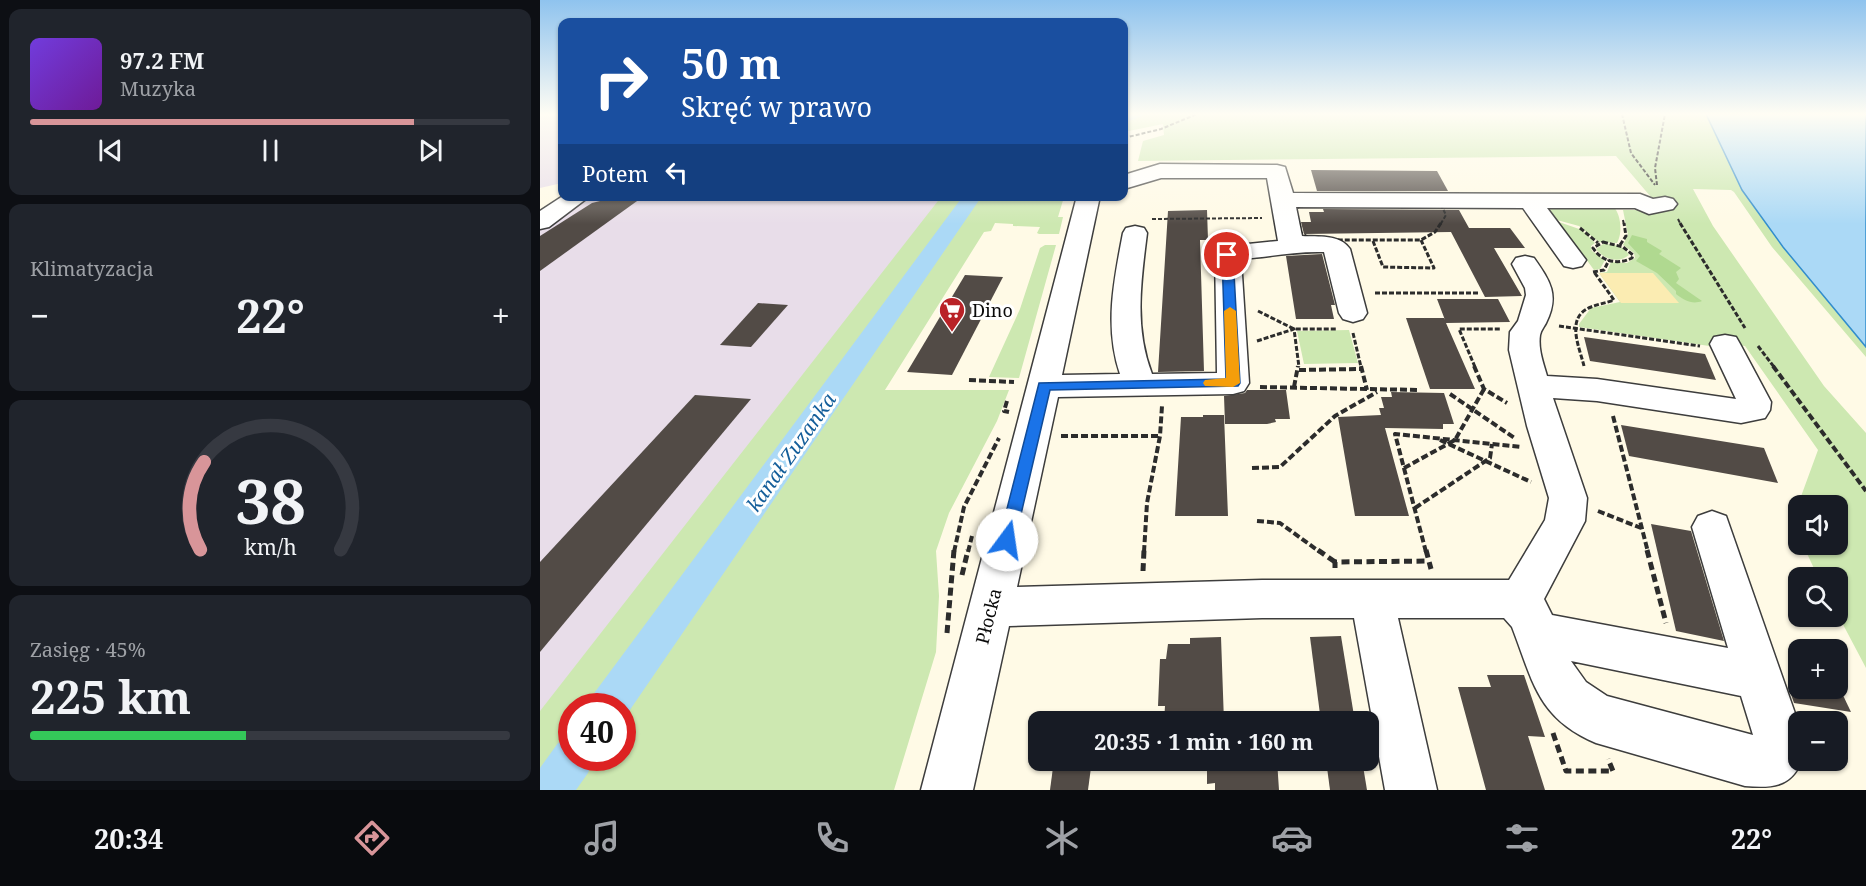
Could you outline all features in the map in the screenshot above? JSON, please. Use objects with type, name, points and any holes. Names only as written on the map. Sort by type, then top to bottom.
[{"type":"street","points":[[1044,386],[1233,383],[1228,252],[1285,248],[1287,220],[1278,173],[1271,171],[1160,171],[1128,181]]},
{"type":"street","points":[[540,200],[558,195]]},
{"type":"street","points":[[540,222],[572,201]]},
{"type":"street","name":"Płocka","points":[[947,790],[1088,201]]},
{"type":"street","points":[[1287,220],[1530,201],[1640,201],[1657,205]]},
{"type":"street","points":[[1530,201],[1583,266]]},
{"type":"street","points":[[1287,220],[1335,248],[1351,312]]},
{"type":"street","points":[[1143,226],[1125,298],[1129,354],[1152,384]]},
{"type":"street","points":[[1525,264],[1539,288],[1540,295],[1528,327],[1524,350],[1568,498],[1568,506],[1565,520],[1546,558],[1523,595],[1526,616],[1556,680],[1569,699],[1596,718],[1745,760],[1770,762],[1780,752],[1781,745],[1712,527]]},
{"type":"street","points":[[1533,386],[1602,391],[1741,411],[1753,410],[1754,402],[1740,344]]},
{"type":"street","points":[[990,607],[1372,598],[1526,616],[1759,677]]},
{"type":"street","points":[[1372,598],[1412,790]]},
{"type":"path","points":[[1631,151],[1660,193],[1657,205]]},
{"type":"path","points":[[1657,205],[1653,176],[1660,151]]},
{"type":"path","points":[[1657,205],[1675,214],[1740,344],[1866,491]]},
{"type":"path","points":[[1143,226],[1287,220]]},
{"type":"path","points":[[1373,241],[1383,267],[1434,268],[1421,240]]},
{"type":"path","points":[[1603,242],[1616,244],[1633,255],[1625,261],[1609,260],[1596,254],[1594,245],[1603,242]]},
{"type":"path","points":[[1583,266],[1604,270],[1609,260]]},
{"type":"path","points":[[1231,350],[1351,312],[1479,293]]},
{"type":"path","points":[[1229,298],[1294,329]]},
{"type":"path","points":[[1351,312],[1367,390]]},
{"type":"path","points":[[1404,468],[1455,440],[1484,389],[1459,329],[1574,328],[1740,344]]},
{"type":"path","points":[[1574,328],[1583,364],[1602,391],[1666,624],[1655,622]]},
{"type":"path","points":[[1294,329],[1299,370],[1294,387]]},
{"type":"path","points":[[1299,370],[1362,369]]},
{"type":"path","points":[[969,380],[1015,381],[1004,411],[1011,412]]},
{"type":"path","points":[[1233,383],[1240,387],[1420,390]]},
{"type":"path","points":[[1142,602],[1147,503],[1160,436],[1152,384]]},
{"type":"path","points":[[1252,468],[1280,467],[1335,416],[1380,390]]},
{"type":"path","points":[[1434,579],[1395,434],[1529,448],[1450,394]]},
{"type":"path","points":[[1051,436],[1160,436]]},
{"type":"path","points":[[1415,508],[1490,458],[1492,444]]},
{"type":"path","points":[[1257,521],[1280,523],[1335,562]]},
{"type":"shaded area","points":[[540,151],[558,151],[558,184],[540,188]]},
{"type":"shaded area","points":[[579,201],[940,201],[540,712],[540,226]]},
{"type":"green space","points":[[1141,151],[1866,151],[1866,357],[1772,247],[1734,192],[1693,189],[1713,226],[1824,386],[1866,433],[1866,668],[1844,627],[1848,627],[1848,567],[1813,567],[1808,555],[1848,555],[1848,495],[1802,495],[1818,450],[1745,346],[1728,344],[1723,348],[1579,327],[1591,308],[1620,302],[1599,273],[1607,272],[1611,262],[1627,263],[1635,258],[1634,253],[1623,245],[1628,235],[1623,210],[1662,210],[1616,156],[1138,161]]},
{"type":"green space","points":[[938,201],[1063,201],[1058,217],[1063,217],[1059,234],[1039,234],[1037,233],[1040,227],[995,223],[991,231],[984,232],[885,390],[1009,390],[997,421],[949,513],[936,551],[939,596],[936,652],[894,790],[540,790],[540,711]]},
{"type":"green space","points":[[1613,206],[1620,224],[1617,243],[1599,242],[1579,226],[1557,220],[1550,210],[1553,207]]},
{"type":"green space","points":[[1559,222],[1582,230],[1595,243],[1591,246],[1592,251],[1605,260],[1600,269],[1594,270]]},
{"type":"green space","points":[[1632,235],[1647,239],[1647,242],[1662,251],[1659,254],[1681,268],[1676,272],[1679,279],[1676,283],[1702,301],[1691,302],[1682,298],[1657,273],[1636,261],[1640,256],[1628,243]]},
{"type":"green space","points":[[1603,244],[1615,245],[1629,255],[1616,260],[1607,258],[1596,249]]},
{"type":"green space","points":[[1045,245],[1056,245],[1019,378],[989,377],[1020,309],[1040,248]]},
{"type":"green space","points":[[1349,330],[1358,363],[1304,364],[1297,331]]},
{"type":"sand","points":[[1599,273],[1653,273],[1679,303],[1621,303]]},
{"type":"water","points":[[1723,151],[1866,151],[1866,347],[1783,247],[1742,190]]},
{"type":"building","points":[[1311,170],[1437,171],[1448,191],[1317,191]]},
{"type":"building","points":[[637,201],[540,271],[540,236],[592,203]]},
{"type":"building","points":[[1323,209],[1459,210],[1469,228],[1510,228],[1525,248],[1494,248],[1522,296],[1485,297],[1451,232],[1304,234],[1301,222],[1311,222],[1309,212],[1324,212]]},
{"type":"building","points":[[1207,210],[1208,240],[1200,240],[1204,371],[1158,372],[1168,211]]},
{"type":"building","points":[[1322,254],[1335,305],[1331,305],[1334,319],[1296,319],[1286,256]]},
{"type":"building","name":"Dino","points":[[965,275],[1003,277],[952,375],[907,372]]},
{"type":"building","points":[[1437,299],[1498,299],[1510,322],[1446,323],[1475,389],[1430,389],[1406,318],[1444,318],[1445,320]]},
{"type":"building","points":[[758,303],[788,305],[751,347],[720,345]]},
{"type":"building","points":[[1584,337],[1705,354],[1716,380],[1590,361]]},
{"type":"building","points":[[1247,390],[1286,390],[1290,419],[1275,419],[1276,422],[1267,424],[1225,424],[1224,396],[1245,393]]},
{"type":"building","points":[[1391,392],[1444,393],[1454,424],[1443,424],[1443,429],[1385,428],[1409,516],[1355,516],[1338,417],[1381,415],[1379,408],[1384,408],[1381,397],[1392,397]]},
{"type":"building","points":[[695,395],[751,399],[540,652],[540,562]]},
{"type":"building","points":[[1203,415],[1224,415],[1228,516],[1175,516],[1181,417],[1203,417]]},
{"type":"building","points":[[1621,425],[1764,448],[1778,483],[1629,456]]},
{"type":"building","points":[[1651,524],[1691,531],[1724,641],[1676,631]]},
{"type":"building","points":[[1341,636],[1353,711],[1320,711],[1310,637]]},
{"type":"building","points":[[1221,637],[1224,711],[1165,711],[1165,706],[1158,706],[1160,659],[1166,659],[1168,644],[1190,644],[1190,638]]},
{"type":"building","points":[[1487,675],[1524,675],[1545,737],[1528,736],[1545,790],[1486,790],[1458,687],[1491,687]]},
{"type":"building","points":[[1793,699],[1845,699],[1851,712],[1848,711],[1794,703]]},
{"type":"building","points":[[1053,771],[1091,771],[1088,790],[1050,790]]},
{"type":"building","points":[[1207,771],[1278,771],[1279,790],[1215,790],[1215,783],[1207,784]]},
{"type":"building","points":[[1327,771],[1364,771],[1367,790],[1330,790]]},
{"type":"waterway","name":"kanał Zuzanka","points":[[618,693],[969,201]]},
{"type":"waterway","name":"kanał Zuzanka","points":[[550,790],[564,771]]},
{"type":"slow traffic","points":[[1210,383],[1233,383],[1230,311]]},
{"type":"place","name":"Dino","points":[[952,333]]},
{"type":"route","points":[[1007,540],[1044,386],[1233,383],[1227,255]]}]
